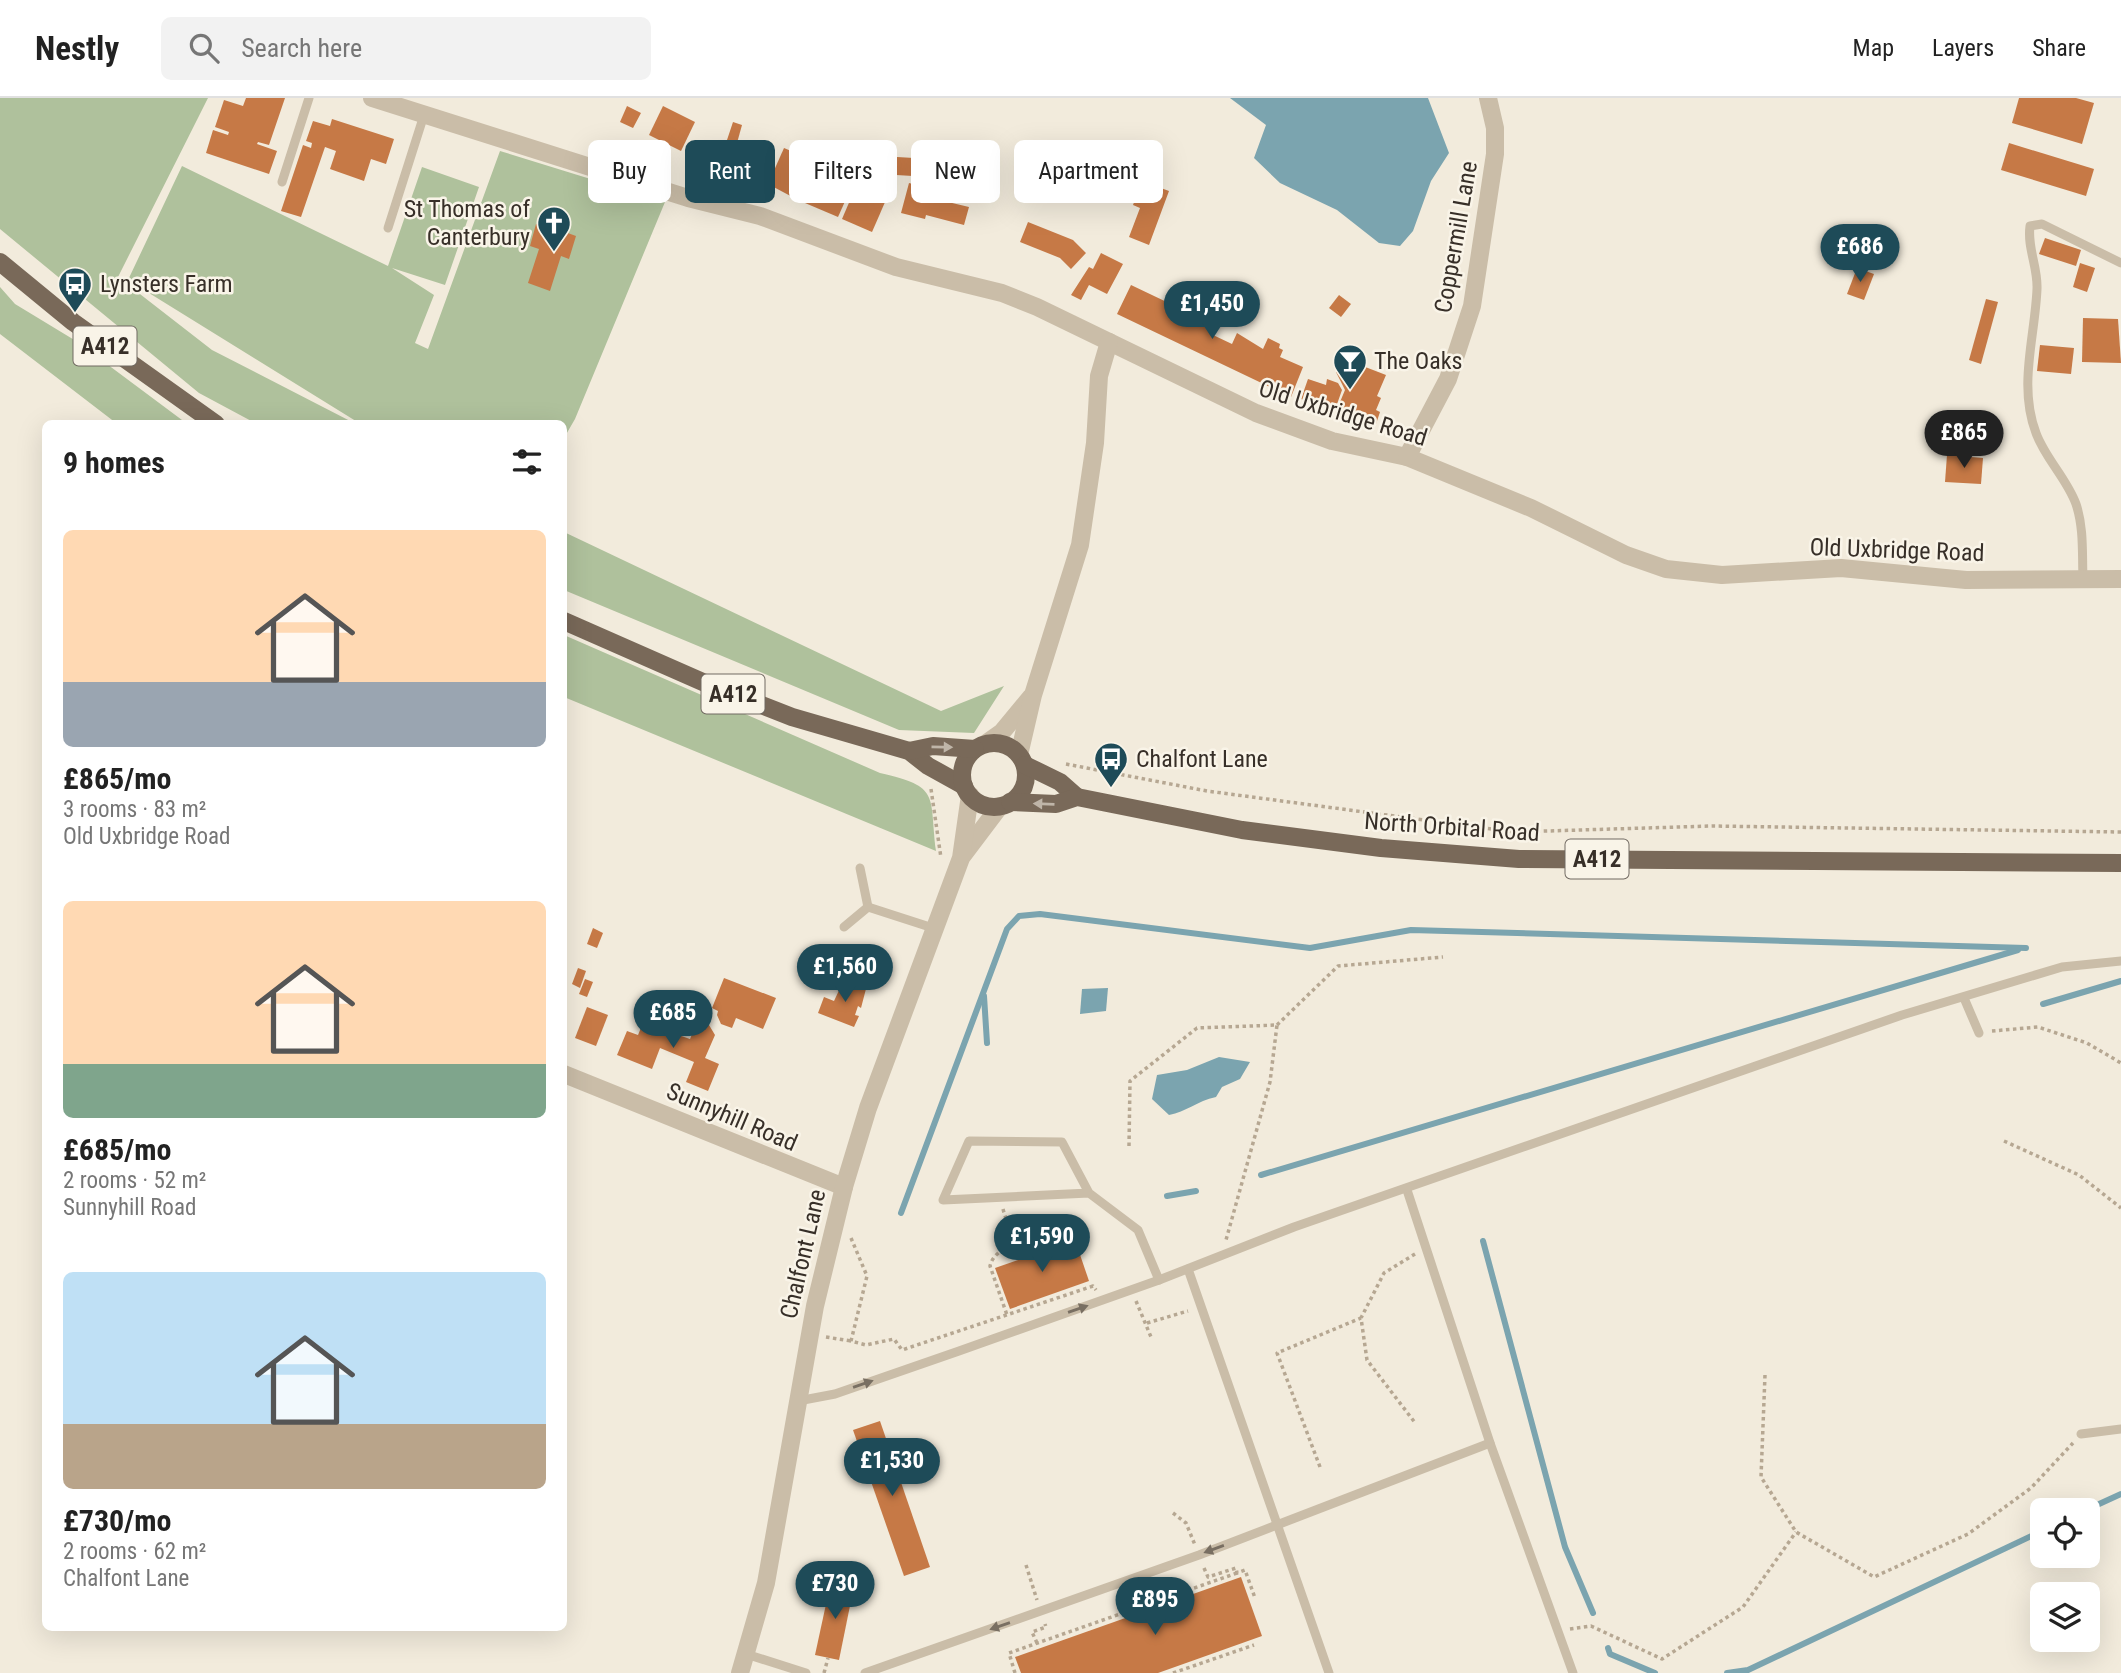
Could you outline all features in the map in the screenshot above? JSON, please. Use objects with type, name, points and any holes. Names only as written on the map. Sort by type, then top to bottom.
[{"type":"main road","name":"A412","points":[[0,262],[73,322],[210,420]]},
{"type":"main road","name":"A412","points":[[567,622],[705,684],[780,712],[909,751],[967,790]]},
{"type":"main road","points":[[1004,745],[1022,760],[1024,786],[1005,804],[988,806],[967,790],[964,764],[980,746],[1004,745]]},
{"type":"main road","name":"A412","points":[[909,751],[933,746],[980,746]]},
{"type":"main road","name":"North Orbital Road","points":[[1022,760],[1060,782],[1077,797]]},
{"type":"main road","name":"North Orbital Road","points":[[1005,804],[1056,804],[1077,797],[1242,830],[1381,848],[1519,859],[2121,863]]},
{"type":"street","name":"Old Uxbridge Road","points":[[372,98],[688,198],[760,216],[908,271],[1002,293],[1256,413],[1332,441],[1406,457],[1531,508],[1626,555],[1690,573],[1759,574],[1841,568],[1966,580],[2121,579]]},
{"type":"street","name":"Coppermill Lane","points":[[1406,457],[1448,379],[1472,306],[1495,154],[1495,128],[1488,98]]},
{"type":"street","points":[[1022,760],[1033,695],[1080,545],[1096,443],[1100,376],[1109,342]]},
{"type":"street","points":[[980,746],[1002,732],[1033,695]]},
{"type":"street","name":"Chalfont Lane","points":[[740,1673],[766,1583],[815,1306],[844,1187],[933,928],[961,858],[967,790]]},
{"type":"street","name":"Chalfont Lane","points":[[961,858],[1005,804]]},
{"type":"street","name":"Sunnyhill Road","points":[[567,1075],[844,1187]]},
{"type":"lane","points":[[282,182],[309,98]]},
{"type":"lane","points":[[388,228],[424,114]]},
{"type":"lane","points":[[2082,578],[2082,527],[2075,501],[2036,433],[2029,406],[2029,348],[2038,287],[2028,242],[2030,226],[2042,224],[2121,263]]},
{"type":"lane","points":[[860,868],[868,907]]},
{"type":"lane","points":[[868,907],[933,928]]},
{"type":"lane","points":[[844,927],[868,907]]},
{"type":"lane","points":[[798,1401],[835,1394],[1101,1301],[1294,1227],[1407,1190],[1902,1015],[2062,967],[2121,961]]},
{"type":"lane","points":[[1964,998],[1979,1033]]},
{"type":"lane","points":[[1089,1193],[943,1200],[969,1141],[1062,1142],[1089,1193],[1138,1230],[1159,1280]]},
{"type":"lane","points":[[1407,1190],[1490,1443],[1560,1630],[1573,1673]]},
{"type":"lane","points":[[1188,1269],[1329,1673]]},
{"type":"lane","points":[[2081,1434],[2121,1429]]},
{"type":"lane","points":[[865,1673],[1279,1526],[1490,1443]]},
{"type":"lane","points":[[746,1654],[806,1673]]},
{"type":"path","points":[[1059,762],[1207,791],[1514,832],[1712,826],[2121,832]]},
{"type":"path","points":[[1221,1256],[1270,1082],[1277,1025],[1338,966],[1443,957]]},
{"type":"path","points":[[1129,1146],[1130,1081],[1197,1028],[1277,1025]]},
{"type":"path","points":[[1979,1033],[2038,1027],[2087,1043],[2121,1063]]},
{"type":"path","points":[[2004,1141],[2079,1175],[2121,1208]]},
{"type":"path","points":[[1001,1197],[1009,1238],[1007,1244],[992,1258],[990,1266],[1007,1315]]},
{"type":"path","points":[[834,1226],[848,1232],[867,1276],[851,1341],[866,1345],[894,1339],[902,1350],[1093,1286],[1101,1301]]},
{"type":"path","points":[[1416,1424],[1367,1360],[1361,1318],[1384,1273],[1426,1247]]},
{"type":"path","points":[[1126,1305],[1137,1301],[1151,1337]]},
{"type":"path","points":[[1147,1323],[1202,1307]]},
{"type":"path","points":[[1320,1467],[1277,1353],[1361,1318]]},
{"type":"path","points":[[1765,1376],[1761,1477],[1796,1532],[1874,1577],[1968,1534],[2031,1488],[2081,1434]]},
{"type":"path","points":[[1560,1630],[1591,1626],[1662,1659],[1743,1607],[1796,1532]]},
{"type":"path","points":[[1015,1673],[1009,1653],[1237,1573]]},
{"type":"path","points":[[1173,1673],[1254,1644]]},
{"type":"path","points":[[824,1673],[828,1657]]},
{"type":"green space","points":[[0,98],[208,98],[118,277],[212,350],[348,420],[249,420],[199,393],[0,229]]},
{"type":"green space","points":[[500,151],[588,178],[588,203],[665,203],[567,433],[567,420],[354,420],[128,280],[182,166],[388,266],[422,167],[479,187],[445,285],[392,268],[434,295],[415,343],[428,349]]},
{"type":"green space","points":[[0,287],[15,304],[76,341],[182,420],[112,420],[0,334]]},
{"type":"green space","points":[[567,533],[941,711],[1004,686],[974,733],[899,730],[567,591]]},
{"type":"green space","points":[[567,636],[880,773],[914,783],[923,789],[931,805],[936,851],[567,698]]},
{"type":"water","points":[[1230,98],[1428,98],[1449,153],[1431,181],[1413,231],[1400,246],[1379,243],[1337,210],[1280,183],[1254,158],[1266,125]]},
{"type":"water","points":[[1108,988],[1106,1011],[1080,1014],[1082,989]]},
{"type":"water","points":[[1219,1057],[1250,1062],[1240,1079],[1222,1087],[1216,1097],[1169,1115],[1152,1099],[1157,1075],[1187,1070]]},
{"type":"building","points":[[246,98],[285,98],[269,145],[257,144],[277,151],[269,174],[206,153],[213,130],[228,135],[229,132],[215,127],[224,100],[243,106]]},
{"type":"building","points":[[2019,98],[2076,98],[2094,103],[2082,144],[2012,123]]},
{"type":"building","points":[[627,106],[641,113],[633,128],[620,122]]},
{"type":"building","points":[[663,106],[695,122],[681,151],[671,146],[671,140],[659,140],[649,135]]},
{"type":"building","points":[[332,119],[394,139],[386,164],[371,159],[364,181],[330,169],[336,151],[325,147],[301,217],[281,211],[303,145],[311,148],[312,143],[306,141],[313,121],[330,126]]},
{"type":"building","points":[[733,122],[742,125],[738,140],[727,140]]},
{"type":"building","points":[[2009,143],[2094,169],[2086,196],[2001,170]]},
{"type":"building","points":[[784,148],[789,150],[789,195],[775,188],[775,168]]},
{"type":"building","points":[[897,157],[911,158],[911,176],[897,175]]},
{"type":"building","points":[[909,183],[911,203],[952,203],[969,207],[964,225],[926,215],[925,219],[901,213]]},
{"type":"building","points":[[1163,189],[1169,191],[1149,245],[1129,237],[1140,208],[1133,205],[1163,203]]},
{"type":"building","points":[[805,203],[844,203],[838,217]]},
{"type":"building","points":[[849,203],[885,203],[872,232],[842,219]]},
{"type":"building","name":"St Thomas of Canterbury","points":[[549,217],[568,223],[565,232],[576,236],[569,259],[561,256],[550,291],[528,283],[539,249],[530,246],[536,224],[546,227]]},
{"type":"building","points":[[1028,222],[1073,240],[1086,253],[1071,269],[1060,258],[1020,242]]},
{"type":"building","points":[[2045,238],[2081,250],[2076,266],[2039,254]]},
{"type":"building","points":[[1101,253],[1123,264],[1107,294],[1089,285],[1081,300],[1071,295],[1089,267],[1093,269]]},
{"type":"building","points":[[2080,263],[2095,268],[2087,292],[2073,287]]},
{"type":"building","points":[[1857,268],[1874,274],[1864,300],[1847,294]]},
{"type":"building","points":[[1131,285],[1217,326],[1213,335],[1232,344],[1237,333],[1263,349],[1268,338],[1280,344],[1279,348],[1283,350],[1280,357],[1303,367],[1291,397],[1117,314]]},
{"type":"building","points":[[1339,295],[1351,304],[1341,317],[1329,308]]},
{"type":"building","points":[[1986,299],[1998,302],[1981,364],[1969,360]]},
{"type":"building","points":[[2083,318],[2118,319],[2121,363],[2082,362]]},
{"type":"building","points":[[2040,345],[2074,348],[2071,374],[2037,371]]},
{"type":"building","points":[[1342,358],[1386,375],[1377,396],[1381,398],[1376,410],[1380,412],[1376,424],[1354,416],[1352,420],[1335,414],[1345,390],[1336,372]]},
{"type":"building","points":[[1308,379],[1326,385],[1327,379],[1338,383],[1342,390],[1336,407],[1331,405],[1330,408],[1301,399]]},
{"type":"building","points":[[1947,455],[1983,458],[1981,484],[1945,482]]},
{"type":"building","points":[[593,928],[603,933],[597,948],[587,944]]},
{"type":"building","points":[[578,968],[586,971],[580,988],[572,984]]},
{"type":"building","points":[[724,978],[776,998],[763,1029],[736,1018],[732,1028],[721,1024],[718,1011],[712,1008]]},
{"type":"building","points":[[585,979],[593,982],[587,997],[579,994]]},
{"type":"building","points":[[855,980],[867,985],[861,1008],[858,1006],[855,1015],[859,1016],[854,1027],[818,1013],[824,997],[834,1001],[842,984],[852,988]]},
{"type":"building","points":[[587,1007],[608,1015],[596,1046],[575,1038]]},
{"type":"building","points":[[698,1020],[709,1025],[715,1035],[705,1058],[719,1064],[708,1091],[686,1082],[694,1062],[660,1048],[652,1069],[617,1055],[627,1031],[638,1035],[643,1023],[690,1039]]},
{"type":"building","points":[[1075,1240],[1089,1281],[1010,1309],[995,1268]]},
{"type":"building","points":[[880,1421],[930,1567],[904,1576],[853,1430]]},
{"type":"building","points":[[1241,1577],[1262,1636],[1158,1673],[1021,1673],[1015,1657]]},
{"type":"building","points":[[831,1581],[854,1586],[839,1660],[815,1655]]},
{"type":"waterway","points":[[901,1213],[1007,929],[1019,916],[1040,914],[1310,948],[1411,930],[2026,948]]},
{"type":"waterway","points":[[1261,1175],[2018,950]]},
{"type":"waterway","points":[[2043,1004],[2121,981]]},
{"type":"waterway","points":[[984,996],[987,1043]]},
{"type":"waterway","points":[[1167,1196],[1196,1191]]},
{"type":"waterway","points":[[1483,1241],[1565,1547],[1593,1613]]},
{"type":"waterway","points":[[2100,1504],[2121,1494]]},
{"type":"waterway","points":[[1727,1673],[1748,1670],[2030,1537]]},
{"type":"waterway","points":[[1608,1648],[1610,1654],[1655,1673]]},
{"type":"place","name":"St Thomas of Canterbury","points":[[554,253]]},
{"type":"place","name":"Lynsters Farm","points":[[75,314]]},
{"type":"place","name":"The Oaks","points":[[1350,391]]},
{"type":"place","name":"Chalfont Lane","points":[[1111,789]]}]
